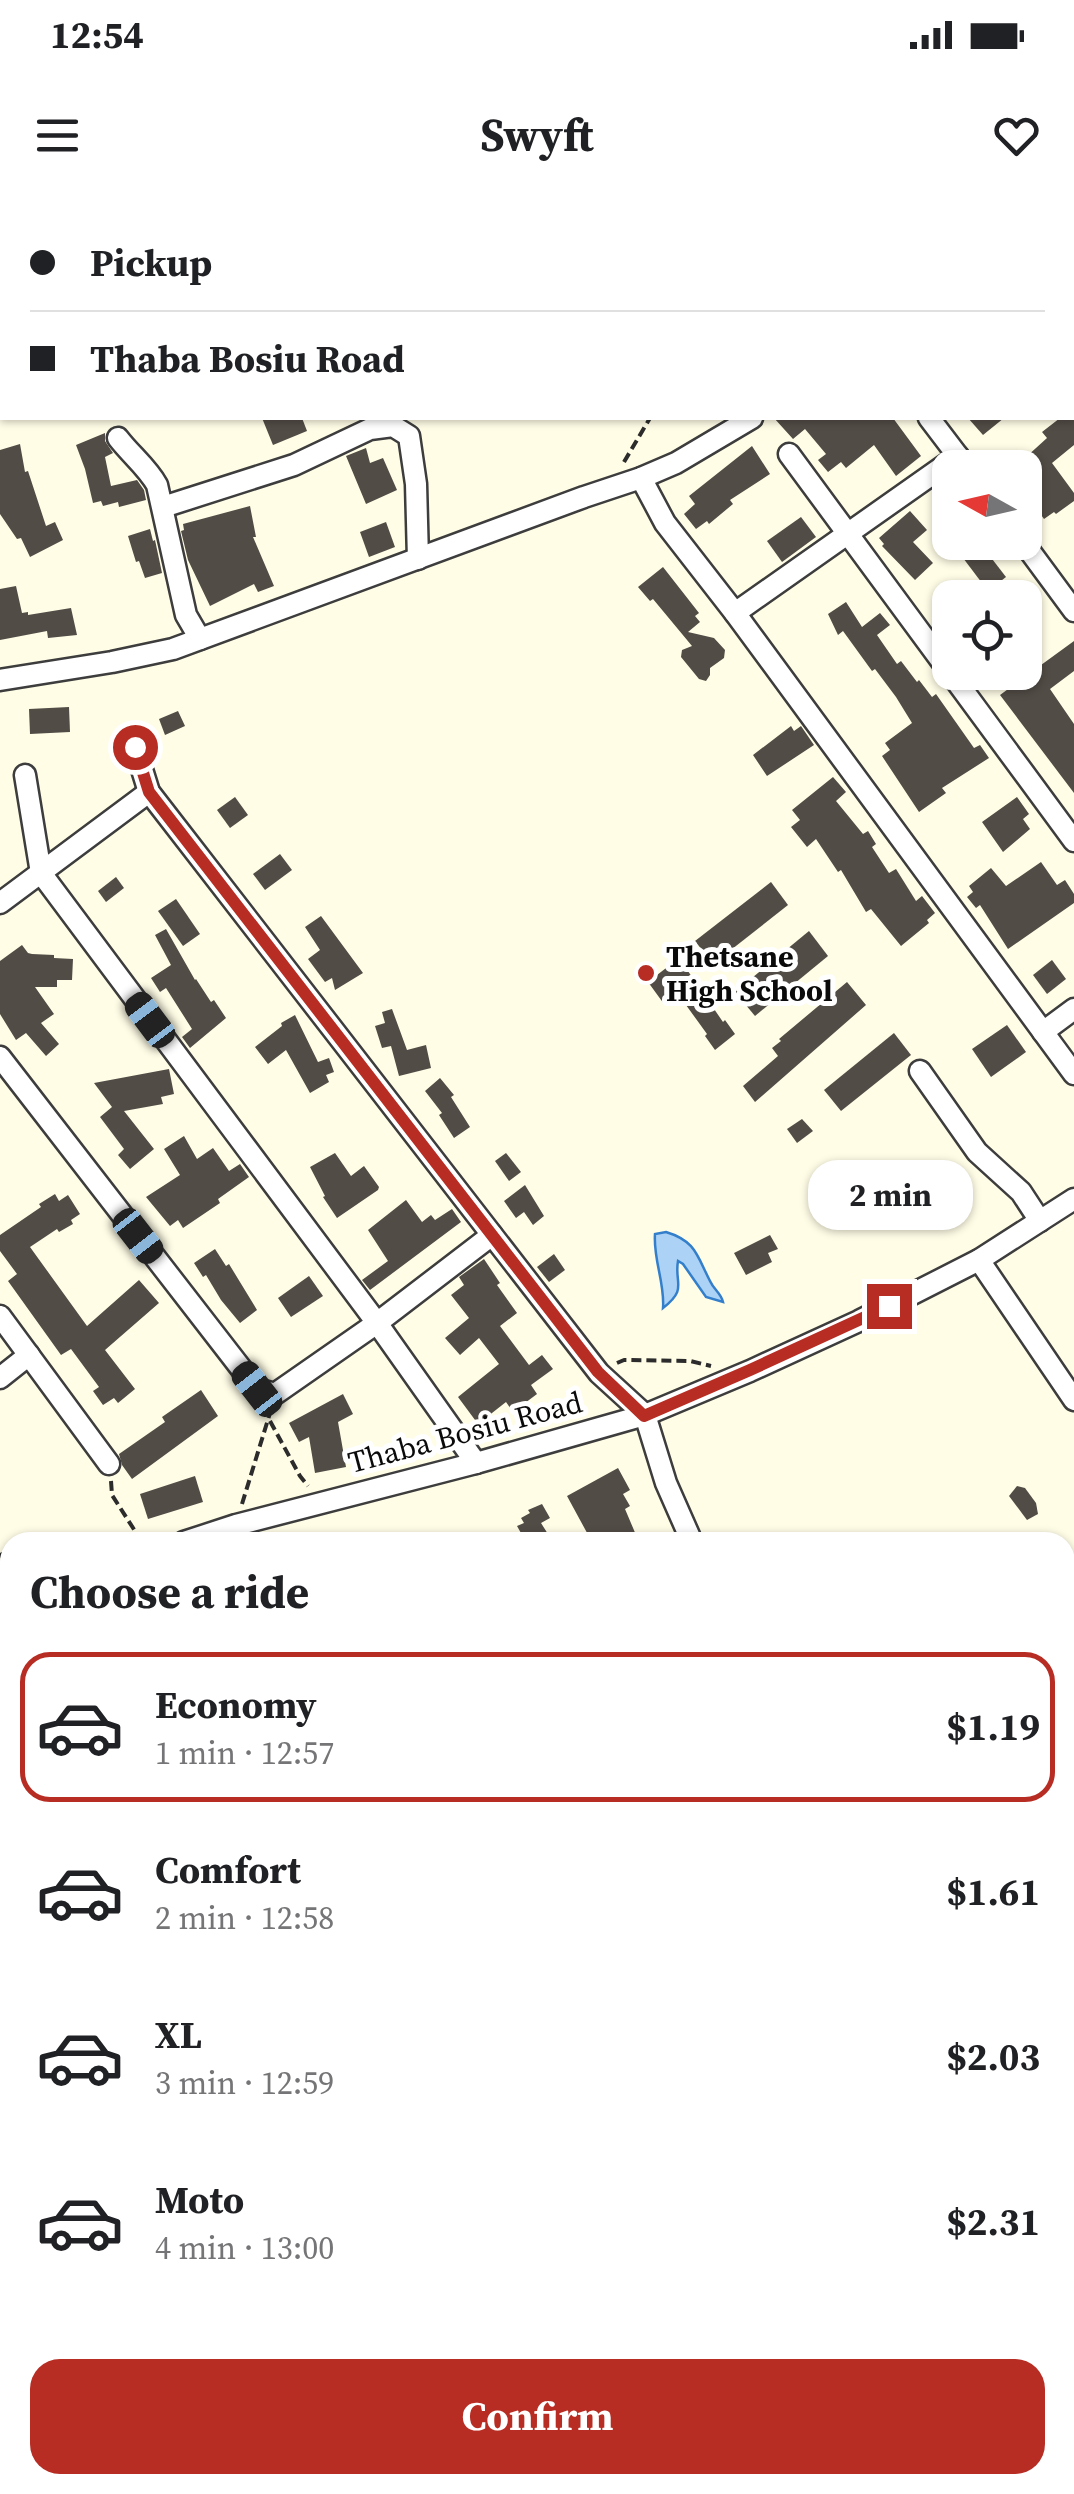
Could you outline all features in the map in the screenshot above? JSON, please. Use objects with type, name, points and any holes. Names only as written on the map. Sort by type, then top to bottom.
[{"type":"street","points":[[0,680],[173,649],[641,478],[676,463],[749,420]]},
{"type":"street","points":[[930,420],[953,450]]},
{"type":"street","points":[[163,507],[294,465],[370,429],[393,426],[410,436],[418,559]]},
{"type":"street","points":[[118,438],[158,485],[186,615],[200,639]]},
{"type":"street","points":[[789,454],[1074,841]]},
{"type":"street","points":[[641,478],[665,524],[735,613],[1074,1074]]},
{"type":"street","points":[[735,613],[932,481]]},
{"type":"street","points":[[1036,560],[1074,611]]},
{"type":"street","points":[[135,747],[149,792],[598,1372],[644,1416],[688,1532]]},
{"type":"street","points":[[24,776],[42,873],[377,1322],[476,1463]]},
{"type":"street","points":[[0,903],[149,792]]},
{"type":"street","points":[[1043,1032],[1074,1009]]},
{"type":"street","points":[[0,1057],[257,1389],[276,1394],[492,1235]]},
{"type":"street","points":[[920,1071],[976,1152],[1021,1192],[1040,1221]]},
{"type":"street","name":"Thaba Bosiu Road","points":[[243,1532],[320,1502],[644,1416],[859,1320],[979,1260],[1074,1199]]},
{"type":"street","points":[[979,1260],[1074,1398]]},
{"type":"street","points":[[0,1316],[109,1464]]},
{"type":"street","points":[[0,1378],[29,1355]]},
{"type":"path","points":[[610,488],[649,420]]},
{"type":"path","points":[[598,1372],[624,1360],[690,1361],[750,1370]]},
{"type":"path","points":[[239,1532],[276,1394]]},
{"type":"path","points":[[269,1418],[300,1476],[320,1502]]},
{"type":"path","points":[[109,1464],[112,1495],[136,1532]]},
{"type":"water","points":[[666,1232],[684,1240],[694,1250],[723,1302],[706,1297],[678,1261],[678,1291],[663,1308],[655,1234]]},
{"type":"building","points":[[263,420],[303,420],[307,431],[273,445]]},
{"type":"building","points":[[776,420],[894,420],[921,456],[896,476],[874,445],[846,468],[841,462],[828,472],[818,460],[826,454],[805,429],[793,439]]},
{"type":"building","points":[[970,420],[1002,420],[983,435]]},
{"type":"building","points":[[1057,420],[1074,420],[1074,445],[1052,463],[1074,493],[1074,501],[1044,519],[1042,450],[1034,450],[1047,438],[1042,432]]},
{"type":"building","points":[[105,433],[113,453],[105,457],[111,486],[137,480],[146,500],[119,507],[118,502],[103,506],[101,501],[93,503],[76,445]]},
{"type":"building","points":[[20,444],[25,472],[28,471],[46,526],[55,522],[63,540],[30,557],[21,538],[17,539],[0,514],[0,450]]},
{"type":"building","points":[[752,446],[770,474],[730,500],[733,504],[709,524],[707,521],[696,529],[684,514],[695,504],[689,496]]},
{"type":"building","points":[[366,448],[370,463],[383,458],[397,490],[366,504],[346,456]]},
{"type":"building","points":[[250,506],[253,537],[274,586],[258,592],[254,584],[210,606],[188,560],[183,524]]},
{"type":"building","points":[[910,511],[927,530],[913,542],[933,563],[915,580],[879,538]]},
{"type":"building","points":[[801,517],[816,537],[782,562],[767,541]]},
{"type":"building","points":[[386,522],[395,547],[369,557],[360,532]]},
{"type":"building","points":[[150,529],[162,573],[145,578],[128,536]]},
{"type":"building","points":[[965,560],[993,560],[1006,577],[1002,580],[980,580]]},
{"type":"building","points":[[663,567],[699,613],[695,616],[700,622],[688,632],[714,638],[725,650],[724,658],[710,668],[706,681],[699,679],[681,657],[682,650],[692,646],[638,587]]},
{"type":"building","points":[[16,586],[22,613],[71,608],[77,635],[48,638],[47,631],[0,640],[0,589]]},
{"type":"building","points":[[846,602],[862,627],[880,613],[890,625],[877,635],[897,664],[901,661],[932,697],[936,694],[974,748],[980,745],[989,758],[942,788],[946,793],[919,812],[882,756],[890,750],[885,743],[912,723],[875,669],[872,671],[843,631],[838,635],[828,614]]},
{"type":"building","points":[[1074,641],[1074,671],[1050,689],[1074,724],[1074,793],[1000,695],[1007,690],[1042,690],[1042,664]]},
{"type":"building","points":[[69,707],[70,732],[30,734],[29,709]]},
{"type":"building","points":[[178,711],[185,726],[165,735],[159,719]]},
{"type":"building","points":[[791,726],[794,731],[801,726],[814,745],[767,776],[753,755]]},
{"type":"building","points":[[833,777],[846,792],[836,801],[863,834],[868,831],[876,844],[872,847],[889,873],[896,869],[916,901],[922,896],[935,913],[901,946],[871,909],[866,912],[841,870],[838,872],[816,839],[807,847],[791,827],[800,820],[792,810]]},
{"type":"building","points":[[235,797],[248,815],[230,828],[217,810]]},
{"type":"building","points":[[1017,797],[1029,814],[1023,819],[1030,829],[1003,852],[982,822]]},
{"type":"building","points":[[280,854],[292,870],[265,890],[253,874]]},
{"type":"building","points":[[1041,862],[1057,885],[1065,880],[1074,894],[1074,903],[1008,949],[980,905],[976,908],[967,897],[973,892],[969,886],[991,868],[1006,886]]},
{"type":"building","points":[[116,877],[124,888],[106,902],[98,891]]},
{"type":"building","points":[[771,882],[788,905],[713,964],[695,941]]},
{"type":"building","points":[[176,899],[200,934],[183,946],[158,911]]},
{"type":"building","points":[[321,916],[363,973],[335,990],[332,978],[325,982],[308,959],[320,950],[305,927]]},
{"type":"building","points":[[166,929],[195,980],[226,1018],[190,1048],[182,1037],[192,1029],[166,988],[160,992],[151,978],[171,965],[155,935]]},
{"type":"building","points":[[809,931],[828,956],[755,1016],[735,992]]},
{"type":"building","points":[[22,945],[28,953],[73,959],[72,980],[57,980],[57,987],[35,987],[54,1014],[41,1023],[59,1044],[46,1056],[26,1033],[16,1040],[0,1014],[0,961]]},
{"type":"building","points":[[679,958],[735,1034],[715,1050],[678,994],[664,1004],[648,982]]},
{"type":"building","points":[[1052,960],[1066,979],[1047,994],[1033,975]]},
{"type":"building","points":[[847,982],[866,1005],[755,1102],[743,1086],[778,1056],[772,1048]]},
{"type":"building","points":[[392,1009],[407,1050],[426,1045],[431,1068],[399,1076],[391,1046],[382,1048],[375,1026],[385,1023],[382,1012]]},
{"type":"building","points":[[295,1015],[318,1062],[329,1058],[334,1072],[326,1075],[329,1082],[310,1093],[286,1050],[268,1064],[255,1047]]},
{"type":"building","points":[[1007,1025],[1026,1052],[991,1077],[972,1049]]},
{"type":"building","points":[[894,1033],[911,1055],[841,1111],[824,1090]]},
{"type":"building","points":[[169,1069],[174,1094],[161,1097],[163,1104],[124,1111],[154,1149],[130,1169],[118,1155],[124,1149],[100,1117],[112,1107],[94,1083]]},
{"type":"building","points":[[440,1078],[454,1095],[451,1097],[470,1127],[454,1138],[425,1091]]},
{"type":"building","points":[[802,1119],[813,1131],[797,1143],[787,1129]]},
{"type":"building","points":[[184,1136],[197,1159],[213,1148],[229,1171],[240,1164],[249,1177],[183,1228],[178,1220],[170,1226],[146,1197],[180,1175],[164,1149]]},
{"type":"building","points":[[335,1153],[351,1176],[364,1166],[379,1187],[337,1218],[310,1167]]},
{"type":"building","points":[[506,1153],[521,1172],[509,1181],[495,1161]]},
{"type":"building","points":[[525,1185],[544,1216],[533,1225],[524,1212],[516,1218],[504,1201]]},
{"type":"building","points":[[55,1194],[59,1201],[68,1195],[80,1214],[71,1220],[73,1224],[59,1232],[57,1229],[30,1247],[87,1326],[139,1280],[159,1303],[105,1350],[135,1389],[118,1403],[114,1398],[103,1405],[93,1391],[99,1387],[71,1349],[61,1355],[8,1281],[17,1274],[0,1251],[0,1235]]},
{"type":"building","points":[[406,1200],[422,1222],[431,1215],[435,1220],[452,1209],[461,1222],[370,1290],[362,1280],[388,1261],[368,1230]]},
{"type":"building","points":[[770,1235],[778,1249],[768,1253],[772,1262],[746,1275],[734,1253]]},
{"type":"building","points":[[215,1249],[226,1266],[229,1264],[257,1310],[240,1323],[194,1263]]},
{"type":"building","points":[[554,1254],[565,1270],[549,1282],[537,1267]]},
{"type":"building","points":[[484,1259],[517,1313],[500,1326],[529,1365],[542,1355],[553,1369],[531,1385],[537,1394],[513,1412],[506,1402],[478,1424],[458,1397],[499,1364],[479,1338],[460,1355],[445,1338],[469,1318],[451,1295],[464,1285],[459,1277]]},
{"type":"building","points":[[309,1276],[323,1296],[291,1317],[278,1298]]},
{"type":"building","points":[[201,1390],[218,1416],[132,1479],[119,1454],[165,1422],[162,1417]]},
{"type":"building","points":[[343,1394],[353,1414],[338,1422],[346,1467],[315,1473],[309,1437],[299,1442],[289,1423]]},
{"type":"building","points":[[618,1468],[630,1490],[623,1494],[630,1506],[625,1509],[635,1532],[587,1532],[567,1496]]},
{"type":"building","points":[[195,1476],[203,1502],[148,1519],[140,1494]]},
{"type":"building","points":[[1017,1486],[1025,1488],[1036,1503],[1038,1514],[1027,1520],[1009,1496]]},
{"type":"building","points":[[542,1504],[550,1518],[541,1523],[547,1532],[520,1532],[517,1526],[524,1523],[521,1518],[530,1513],[528,1510]]},
{"type":"place","name":"Thetsane High School","points":[[646,973]]},
{"type":"route","points":[[135,747],[149,792],[598,1372],[644,1416],[889,1306]]}]
